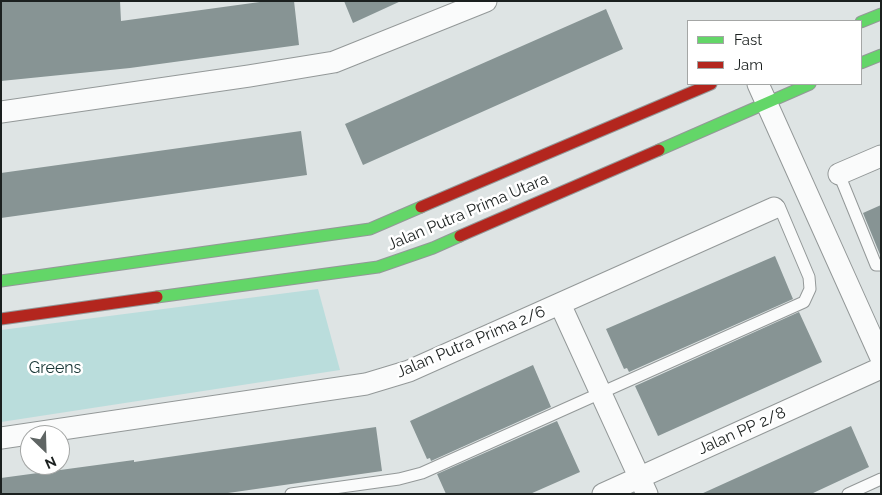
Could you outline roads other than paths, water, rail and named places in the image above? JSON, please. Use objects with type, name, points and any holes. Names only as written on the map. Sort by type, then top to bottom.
[{"type":"main road","points":[[862,22],[881,14]]},
{"type":"main road","points":[[862,63],[881,55]]},
{"type":"main road","name":"Jalan Putra Prima Utara","points":[[1,281],[370,229],[708,85]]},
{"type":"main road","name":"Jalan Putra Prima Utara","points":[[1,319],[378,267],[433,248],[762,93],[805,85]]},
{"type":"street","points":[[1,112],[334,62],[486,1]]},
{"type":"street","points":[[762,93],[881,358]]},
{"type":"street","points":[[839,174],[881,156]]},
{"type":"street","name":"Jalan Putra Prima 2/6","points":[[1,438],[366,384],[409,372],[774,208]]},
{"type":"street","points":[[560,304],[643,486]]},
{"type":"street","name":"Jalan PP 2/8","points":[[603,494],[643,486],[881,368]]},
{"type":"lane","points":[[839,174],[876,265],[881,265]]},
{"type":"lane","points":[[291,494],[398,479],[422,472],[804,302],[810,289],[809,277],[779,206],[774,208]]},
{"type":"lane","points":[[848,494],[881,479]]},
{"type":"park label","name":"Greens","points":[[55,368]]}]
